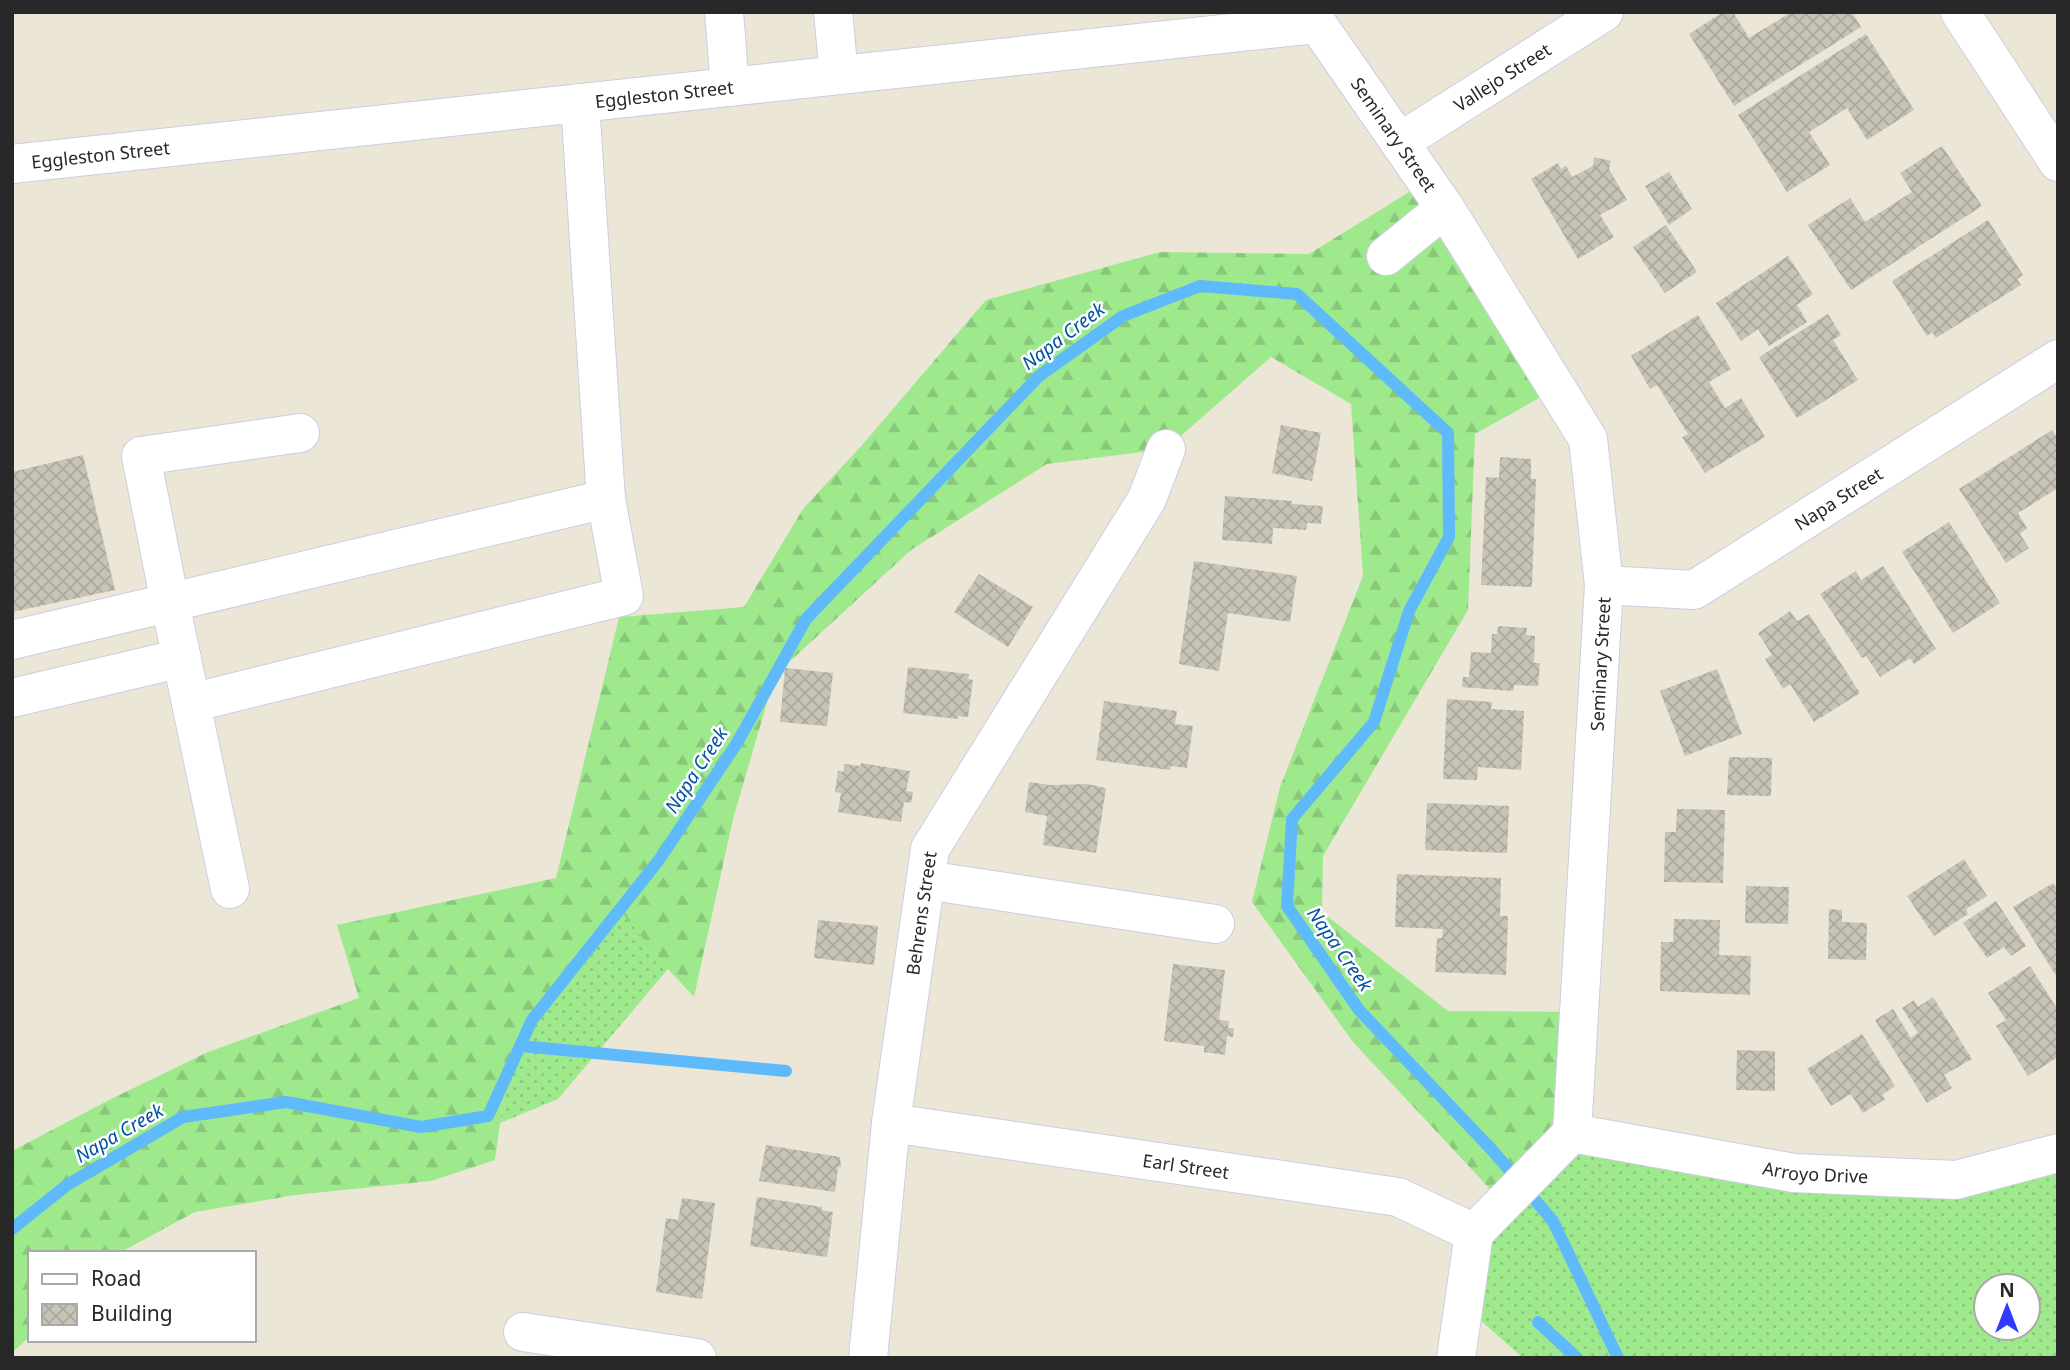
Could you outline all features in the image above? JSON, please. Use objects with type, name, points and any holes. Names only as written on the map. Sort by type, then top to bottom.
[{"type":"street","points":[[724,12],[730,87]]},
{"type":"street","points":[[833,12],[839,75]]},
{"type":"street","name":"Vallejo Street","points":[[1400,142],[1605,12]]},
{"type":"street","points":[[1960,12],[2058,162]]},
{"type":"street","name":"Eggleston Street","points":[[12,164],[839,75],[1312,18]]},
{"type":"street","name":"Seminary Street","points":[[1312,18],[1444,208],[1588,439],[1604,585],[1563,1142]]},
{"type":"street","points":[[191,703],[624,596],[606,499],[580,103]]},
{"type":"street","points":[[1386,256],[1444,208]]},
{"type":"street","name":"Napa Street","points":[[1604,585],[1694,590],[2058,359]]},
{"type":"street","points":[[230,889],[141,456],[300,433]]},
{"type":"street","name":"Behrens Street","points":[[868,1358],[891,1123],[930,849],[1147,499],[1166,449]]},
{"type":"street","points":[[12,640],[606,499]]},
{"type":"street","points":[[12,698],[182,658]]},
{"type":"street","points":[[926,880],[1215,924]]},
{"type":"street","name":"Earl Street","points":[[891,1123],[1398,1197],[1480,1226]]},
{"type":"street","points":[[1456,1358],[1480,1226],[1563,1142]]},
{"type":"street","name":"Arroyo Drive","points":[[1563,1142],[1794,1173],[1956,1180],[2058,1153]]},
{"type":"street","points":[[523,1332],[697,1358]]},
{"type":"green space","points":[[1427,181],[1557,388],[1475,434],[1468,610],[1323,856],[1322,912],[1448,1011],[1580,1012],[1572,1133],[1503,1203],[1353,1042],[1252,902],[1280,787],[1363,576],[1351,404],[1271,357],[1166,449],[1047,464],[911,550],[775,675],[733,819],[694,997],[620,910],[532,1021],[506,1079],[495,1160],[431,1181],[295,1195],[195,1212],[123,1251],[28,1251],[28,1338],[12,1353],[12,1151],[208,1052],[359,998],[337,925],[556,878],[619,617],[744,607],[803,509],[863,444],[986,300],[1160,252],[1309,254]]},
{"type":"green space","points":[[621,909],[668,969],[558,1099],[500,1123],[506,1079],[532,1020]]},
{"type":"green space","points":[[1572,1133],[1794,1173],[2058,1153],[2058,1358],[1523,1358],[1463,1305],[1474,1233]]},
{"type":"building","points":[[1723,12],[1733,12],[1749,38],[1788,14],[1787,12],[1852,12],[1861,27],[1734,106],[1689,34]]},
{"type":"building","points":[[1866,34],[1914,110],[1867,140],[1847,108],[1809,132],[1830,165],[1787,192],[1738,115]]},
{"type":"building","points":[[1942,146],[1982,206],[1851,290],[1808,225],[1850,198],[1865,222],[1912,192],[1900,173]]},
{"type":"building","points":[[1594,157],[1611,161],[1609,169],[1627,200],[1600,215],[1614,237],[1578,259],[1531,179],[1558,163],[1561,169],[1566,166],[1572,177],[1593,166]]},
{"type":"building","points":[[1669,172],[1692,209],[1669,225],[1645,186]]},
{"type":"building","points":[[1988,220],[2023,275],[2017,279],[2021,285],[1936,338],[1932,332],[1927,336],[1892,281]]},
{"type":"building","points":[[1666,225],[1697,272],[1665,293],[1633,247]]},
{"type":"building","points":[[1788,256],[1813,294],[1797,305],[1807,322],[1769,346],[1758,329],[1741,341],[1716,303]]},
{"type":"building","points":[[1828,314],[1841,335],[1833,340],[1858,380],[1797,418],[1759,357]]},
{"type":"building","points":[[1698,315],[1731,369],[1709,382],[1725,408],[1741,398],[1765,437],[1705,473],[1682,437],[1688,434],[1657,385],[1650,389],[1631,356]]},
{"type":"building","points":[[1281,425],[1321,433],[1312,481],[1272,473]]},
{"type":"building","points":[[2052,430],[2058,439],[2058,488],[2018,513],[2027,528],[2020,534],[2029,548],[2006,563],[1959,489]]},
{"type":"building","points":[[83,455],[115,590],[12,612],[12,472]]},
{"type":"building","points":[[1500,457],[1531,459],[1531,479],[1536,479],[1532,587],[1481,585],[1486,477],[1499,478]]},
{"type":"building","points":[[1225,496],[1323,506],[1321,524],[1307,523],[1306,530],[1273,528],[1272,544],[1222,540]]},
{"type":"building","points":[[1949,522],[2000,603],[1953,633],[1902,552]]},
{"type":"building","points":[[1194,561],[1297,576],[1290,622],[1228,613],[1219,671],[1179,664]]},
{"type":"building","points":[[1883,566],[1936,649],[1914,664],[1910,658],[1880,677],[1866,656],[1862,658],[1820,594],[1856,571],[1861,580]]},
{"type":"building","points":[[979,574],[1033,607],[1008,647],[954,612]]},
{"type":"building","points":[[1790,611],[1797,621],[1809,614],[1860,693],[1814,722],[1790,684],[1783,689],[1765,659],[1772,655],[1758,633]]},
{"type":"building","points":[[1498,626],[1527,628],[1526,635],[1535,636],[1534,663],[1540,663],[1538,686],[1514,685],[1513,691],[1462,687],[1463,677],[1469,677],[1471,652],[1491,653],[1492,634],[1497,634]]},
{"type":"building","points":[[908,667],[969,674],[968,679],[973,680],[968,717],[958,716],[958,719],[903,713]]},
{"type":"building","points":[[785,668],[833,673],[827,726],[780,722]]},
{"type":"building","points":[[1717,669],[1742,734],[1685,756],[1660,691]]},
{"type":"building","points":[[1447,699],[1492,702],[1491,709],[1524,711],[1521,770],[1478,767],[1477,780],[1443,779]]},
{"type":"building","points":[[1104,701],[1177,711],[1175,724],[1193,726],[1187,768],[1171,766],[1170,770],[1096,760]]},
{"type":"building","points":[[1729,757],[1772,758],[1771,796],[1727,795]]},
{"type":"building","points":[[861,763],[910,771],[906,791],[913,792],[911,803],[904,802],[901,822],[838,812],[841,793],[835,792],[838,771],[843,772],[845,764],[860,766]]},
{"type":"building","points":[[1029,782],[1050,785],[1087,784],[1106,788],[1096,853],[1043,845],[1047,816],[1025,812]]},
{"type":"building","points":[[1427,803],[1509,806],[1507,853],[1425,850]]},
{"type":"building","points":[[1677,809],[1725,810],[1723,883],[1664,882],[1665,832],[1676,832]]},
{"type":"building","points":[[1964,859],[1987,896],[1966,909],[1968,914],[1934,936],[1907,896]]},
{"type":"building","points":[[1397,874],[1501,878],[1500,916],[1508,916],[1506,975],[1435,972],[1437,938],[1442,938],[1443,929],[1395,927]]},
{"type":"building","points":[[2053,883],[2058,890],[2058,979],[2013,907]]},
{"type":"building","points":[[1746,886],[1789,887],[1788,924],[1745,923]]},
{"type":"building","points":[[1996,901],[2026,946],[2011,956],[2004,947],[1987,958],[1963,923]]},
{"type":"building","points":[[1829,909],[1842,910],[1842,922],[1867,923],[1866,960],[1828,959]]},
{"type":"building","points":[[1674,919],[1720,920],[1719,955],[1751,956],[1750,995],[1660,991],[1661,942],[1673,942]]},
{"type":"building","points":[[818,920],[878,926],[874,965],[814,958]]},
{"type":"building","points":[[1173,964],[1225,970],[1219,1020],[1229,1021],[1228,1028],[1234,1028],[1233,1037],[1227,1036],[1225,1055],[1204,1052],[1204,1046],[1164,1041]]},
{"type":"building","points":[[2030,966],[2058,1010],[2058,1057],[2028,1076],[1996,1026],[2006,1020],[1988,993]]},
{"type":"building","points":[[1933,997],[1972,1059],[1944,1075],[1952,1088],[1927,1103],[1875,1020],[1893,1009],[1911,1038],[1918,1033],[1902,1008],[1914,1000],[1918,1007]]},
{"type":"building","points":[[1862,1034],[1895,1086],[1882,1095],[1885,1099],[1863,1113],[1851,1094],[1831,1106],[1807,1069]]},
{"type":"building","points":[[1737,1050],[1775,1051],[1775,1091],[1736,1090]]},
{"type":"building","points":[[766,1145],[840,1157],[841,1167],[838,1167],[835,1192],[759,1181]]},
{"type":"building","points":[[757,1197],[822,1207],[821,1210],[833,1212],[827,1257],[750,1246]]},
{"type":"building","points":[[682,1198],[715,1203],[702,1299],[656,1292],[666,1218],[678,1220]]},
{"type":"waterway","name":"Napa Creek","points":[[12,1229],[67,1185],[183,1117],[286,1102],[421,1127],[488,1116],[532,1020],[659,860],[737,743],[806,619],[1039,376],[1123,316],[1200,286],[1297,294],[1448,433],[1449,537],[1409,611],[1374,722],[1292,819],[1287,906],[1359,1010],[1492,1150],[1553,1221],[1618,1358]]},
{"type":"waterway","points":[[521,1046],[786,1071]]},
{"type":"waterway","points":[[1538,1322],[1577,1358]]}]
